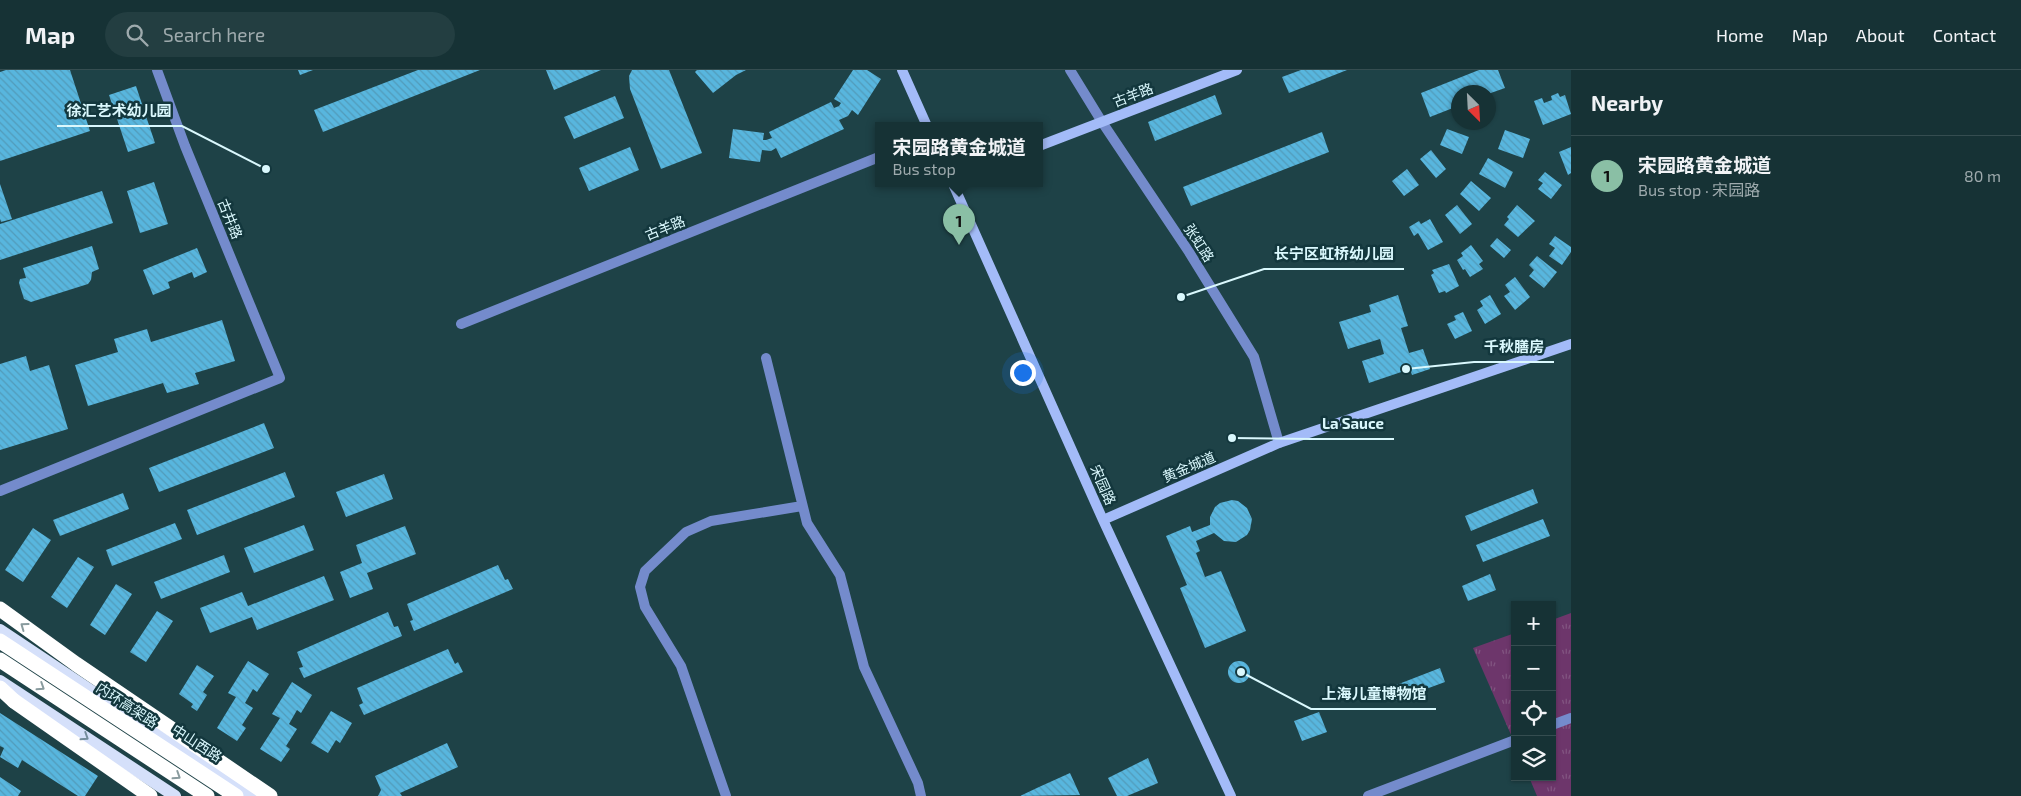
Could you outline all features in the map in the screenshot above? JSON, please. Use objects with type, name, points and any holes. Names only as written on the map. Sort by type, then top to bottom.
[{"type":"highway","points":[[0,610],[270,796]]},
{"type":"highway","name":"内环高架路","points":[[0,641],[236,796]]},
{"type":"highway","points":[[0,660],[207,796]]},
{"type":"highway","points":[[0,688],[14,701],[152,792]]},
{"type":"main road","points":[[902,70],[925,122]]},
{"type":"main road","name":"古羊路","points":[[1043,144],[1237,70]]},
{"type":"main road","name":"宋园路","points":[[954,187],[1103,520],[1231,796]]},
{"type":"main road","name":"黄金城道","points":[[1103,520],[1280,443],[1571,344]]},
{"type":"main road","name":"中山西路","points":[[0,630],[189,756],[254,796]]},
{"type":"main road","points":[[0,681],[152,792],[175,796]]},
{"type":"street","name":"古井路","points":[[0,491],[280,378],[185,146],[157,70]]},
{"type":"street","name":"张虹路","points":[[1070,70],[1102,122],[1189,252],[1254,357],[1280,443]]},
{"type":"street","name":"古羊路","points":[[461,324],[875,159]]},
{"type":"street","points":[[766,358],[807,523],[840,575],[864,667],[918,783],[921,796]]},
{"type":"street","points":[[726,796],[681,666],[645,607],[640,586],[645,571],[686,532],[711,521],[802,506]]},
{"type":"street","points":[[1556,724],[1571,718]]},
{"type":"street","points":[[1368,796],[1511,742]]},
{"type":"green space","points":[[1571,613],[1571,796],[1537,796],[1531,781],[1556,781],[1556,619]]},
{"type":"green space","points":[[1511,634],[1511,735],[1473,648]]},
{"type":"building","points":[[6,70],[70,70],[90,131],[0,161],[0,72]]},
{"type":"building","points":[[298,70],[313,70],[300,75]]},
{"type":"building","points":[[418,70],[480,70],[323,132],[314,110]]},
{"type":"building","points":[[546,70],[601,70],[554,90]]},
{"type":"building","points":[[632,70],[669,70],[702,153],[661,169],[630,89],[629,76]]},
{"type":"building","points":[[697,70],[746,70],[736,75],[713,93],[695,72]]},
{"type":"building","points":[[853,70],[867,70],[881,79],[858,115],[852,110],[848,116],[839,120],[844,129],[781,158],[776,148],[771,151],[762,150],[760,162],[729,158],[733,129],[764,133],[763,140],[766,140],[772,138],[769,132],[831,102],[834,108],[839,106],[841,103],[834,99]]},
{"type":"building","points":[[1301,70],[1347,70],[1289,93],[1282,77]]},
{"type":"building","points":[[1479,70],[1498,70],[1505,88],[1496,91],[1496,85],[1451,85],[1451,109],[1430,117],[1421,93]]},
{"type":"building","points":[[136,86],[155,143],[128,152],[109,95]]},
{"type":"building","points":[[1558,93],[1560,97],[1565,95],[1571,114],[1543,125],[1534,101],[1542,98],[1544,103],[1552,100],[1551,96]]},
{"type":"building","points":[[1215,95],[1222,114],[1155,141],[1148,122]]},
{"type":"building","points":[[615,96],[624,118],[574,139],[564,117]]},
{"type":"building","points":[[1447,129],[1469,137],[1462,154],[1440,145]]},
{"type":"building","points":[[1505,130],[1530,139],[1523,158],[1498,149]]},
{"type":"building","points":[[1322,132],[1329,152],[1191,206],[1183,187]]},
{"type":"building","points":[[630,147],[639,170],[589,191],[579,168]]},
{"type":"building","points":[[1571,147],[1571,173],[1568,175],[1559,152]]},
{"type":"building","points":[[1431,150],[1446,169],[1436,178],[1420,159]]},
{"type":"building","points":[[1488,158],[1513,172],[1505,188],[1479,174]]},
{"type":"building","points":[[1407,169],[1419,185],[1404,196],[1392,181]]},
{"type":"building","points":[[1545,172],[1562,185],[1551,199],[1538,189],[1543,183],[1538,180]]},
{"type":"building","points":[[1471,181],[1491,198],[1479,211],[1460,194]]},
{"type":"building","points":[[154,182],[168,224],[140,233],[127,191]]},
{"type":"building","points":[[0,184],[12,219],[1,222],[0,219]]},
{"type":"building","points":[[102,191],[113,223],[0,260],[0,224]]},
{"type":"building","points":[[1457,205],[1472,224],[1460,234],[1445,215]]},
{"type":"building","points":[[1517,205],[1535,221],[1518,237],[1504,225],[1509,219],[1507,217]]},
{"type":"building","points":[[1430,219],[1443,242],[1428,250],[1418,233],[1414,236],[1409,227],[1419,221],[1421,224]]},
{"type":"building","points":[[1555,236],[1571,247],[1571,252],[1562,265],[1549,256],[1555,248],[1549,244]]},
{"type":"building","points":[[1497,238],[1511,250],[1504,258],[1490,246]]},
{"type":"building","points":[[1471,245],[1483,261],[1479,264],[1483,269],[1470,277],[1457,260],[1463,256],[1461,253]]},
{"type":"building","points":[[92,246],[99,269],[92,272],[91,280],[88,284],[31,302],[24,299],[19,283],[20,279],[26,278],[23,268]]},
{"type":"building","points":[[197,248],[207,272],[194,278],[192,272],[168,282],[170,288],[153,295],[143,270]]},
{"type":"building","points":[[1537,256],[1557,272],[1544,288],[1529,276],[1534,270],[1529,265]]},
{"type":"building","points":[[1449,264],[1459,286],[1446,293],[1445,291],[1439,293],[1431,275],[1434,273],[1432,270]]},
{"type":"building","points":[[1515,277],[1530,297],[1515,310],[1504,296],[1510,292],[1505,285]]},
{"type":"building","points":[[1398,295],[1408,326],[1401,328],[1409,353],[1423,349],[1430,369],[1412,375],[1410,369],[1369,383],[1362,361],[1384,354],[1380,339],[1348,349],[1339,322],[1371,312],[1369,305]]},
{"type":"building","points":[[1490,295],[1501,314],[1485,324],[1477,310],[1483,306],[1480,301]]},
{"type":"building","points":[[1463,312],[1472,331],[1455,339],[1447,324],[1456,320],[1454,316]]},
{"type":"building","points":[[222,320],[235,361],[195,373],[199,384],[167,393],[163,383],[88,406],[75,365],[118,352],[114,339],[147,329],[151,342]]},
{"type":"building","points":[[26,356],[30,371],[49,365],[68,429],[0,450],[0,364]]},
{"type":"building","points":[[264,423],[274,448],[159,492],[149,468]]},
{"type":"building","points":[[285,472],[295,497],[197,535],[187,510]]},
{"type":"building","points":[[384,474],[393,499],[346,517],[336,492]]},
{"type":"building","points":[[1533,489],[1538,503],[1471,531],[1465,516]]},
{"type":"building","points":[[123,493],[129,509],[60,536],[53,520]]},
{"type":"building","points":[[1232,500],[1238,501],[1247,508],[1252,519],[1247,535],[1236,542],[1224,541],[1214,533],[1196,541],[1200,551],[1196,553],[1205,577],[1221,571],[1246,631],[1205,648],[1180,588],[1187,585],[1166,536],[1190,526],[1192,532],[1210,525],[1210,517],[1215,507],[1220,503]]},
{"type":"building","points":[[1543,519],[1550,536],[1483,562],[1476,545]]},
{"type":"building","points":[[175,523],[182,539],[112,566],[106,550]]},
{"type":"building","points":[[304,525],[314,550],[254,573],[244,548]]},
{"type":"building","points":[[405,526],[416,554],[367,573],[373,589],[350,598],[340,572],[362,563],[356,545]]},
{"type":"building","points":[[33,528],[51,540],[23,582],[5,570]]},
{"type":"building","points":[[224,555],[230,572],[161,599],[154,582]]},
{"type":"building","points":[[78,557],[94,567],[67,608],[51,597]]},
{"type":"building","points":[[498,565],[505,580],[508,579],[513,589],[414,631],[410,621],[413,620],[407,604]]},
{"type":"building","points":[[1490,574],[1496,590],[1468,601],[1462,586]]},
{"type":"building","points":[[324,576],[334,600],[257,630],[252,617],[210,633],[200,608],[242,592],[248,606]]},
{"type":"building","points":[[116,584],[132,594],[105,635],[90,625]]},
{"type":"building","points":[[157,611],[173,621],[146,662],[130,652]]},
{"type":"building","points":[[388,612],[394,627],[398,626],[402,636],[304,678],[299,668],[303,667],[297,652]]},
{"type":"building","points":[[448,649],[455,664],[458,662],[463,672],[364,715],[359,705],[363,703],[357,688]]},
{"type":"building","points":[[248,661],[269,674],[257,692],[253,689],[245,703],[253,708],[242,725],[246,728],[237,741],[217,728],[236,697],[228,693]]},
{"type":"building","points":[[1239,661],[1247,664],[1250,672],[1247,680],[1239,683],[1231,680],[1228,672],[1231,664]]},
{"type":"building","points":[[197,665],[214,676],[203,692],[207,695],[197,711],[191,707],[193,704],[179,694]]},
{"type":"building","points":[[1440,668],[1445,682],[1396,700],[1391,687]]},
{"type":"building","points":[[292,682],[312,695],[301,713],[297,710],[289,724],[297,729],[286,746],[290,749],[281,762],[260,749],[280,718],[272,714]]},
{"type":"building","points":[[331,711],[352,723],[340,743],[336,740],[328,753],[311,743]]},
{"type":"building","points":[[1319,712],[1327,732],[1302,741],[1294,721]]},
{"type":"building","points":[[0,713],[98,776],[85,796],[78,796],[22,760],[18,768],[0,757],[4,748],[0,746]]},
{"type":"building","points":[[447,743],[458,767],[400,793],[402,796],[378,796],[381,790],[375,776]]},
{"type":"building","points":[[1148,758],[1158,783],[1127,796],[1117,796],[1108,778]]},
{"type":"building","points":[[1070,773],[1080,795],[1020,796],[1039,787]]},
{"type":"building","points":[[0,777],[21,791],[18,796],[0,796]]},
{"type":"place","name":"徐汇艺术幼儿园","points":[[266,169]]},
{"type":"place","name":"宋园路黄金城道","points":[[959,245]]},
{"type":"place","name":"长宁区虹桥幼儿园","points":[[1181,297]]},
{"type":"place","name":"千秋膳房","points":[[1406,369]]},
{"type":"place","name":"La Sauce","points":[[1232,438]]},
{"type":"place","name":"上海儿童博物馆","points":[[1241,672]]}]
